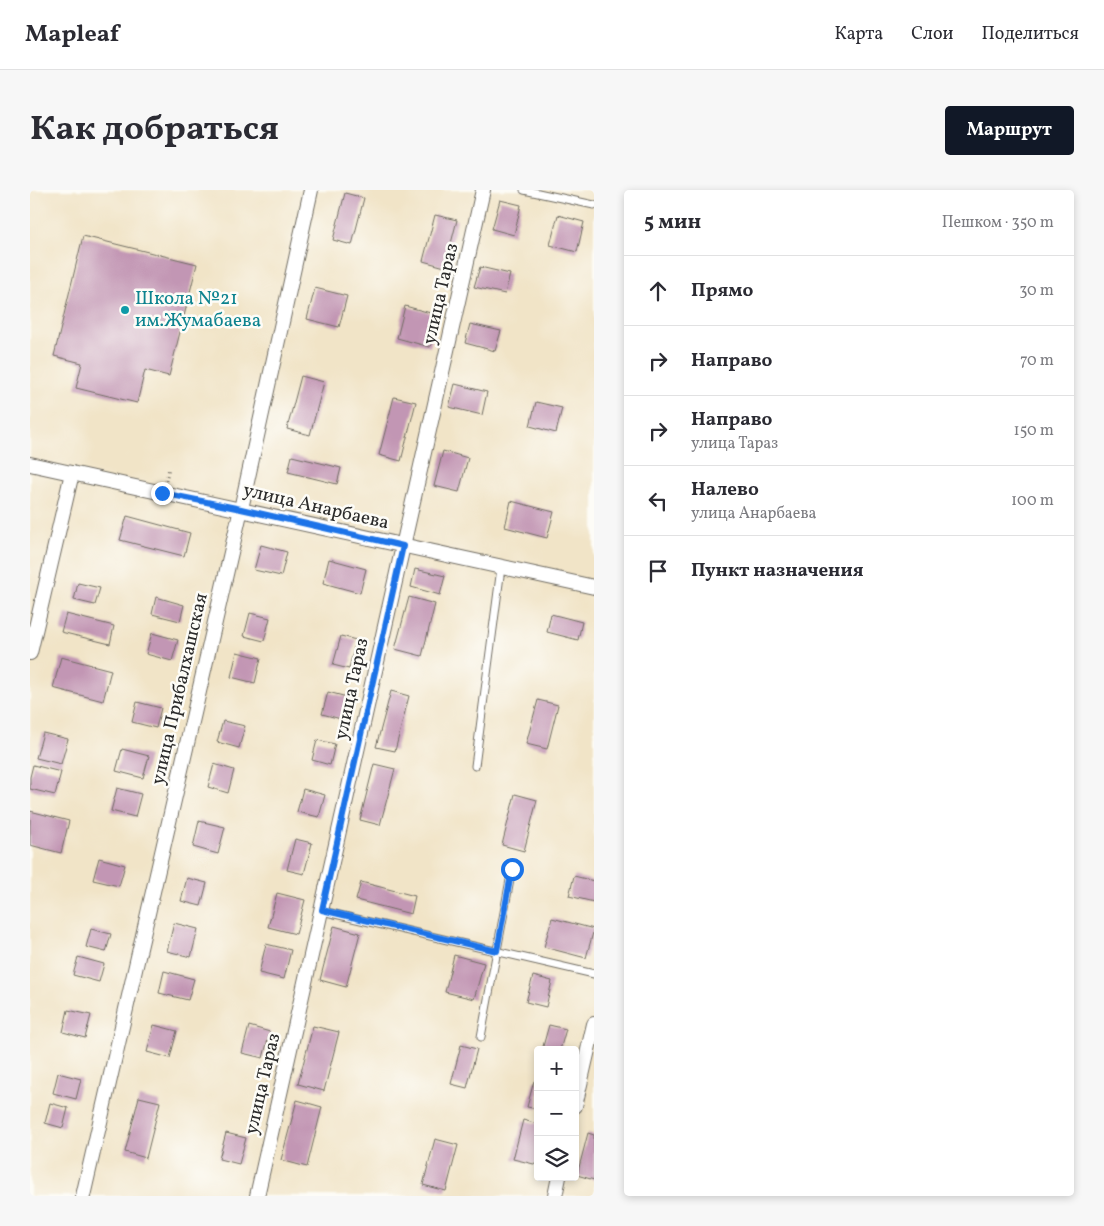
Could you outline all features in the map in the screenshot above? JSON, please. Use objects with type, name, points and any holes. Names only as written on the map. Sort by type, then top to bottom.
[{"type":"street","name":"улица Прибалхашская","points":[[83,1196],[241,509],[311,190]]},
{"type":"street","name":"улица Тараз","points":[[257,1196],[483,190]]},
{"type":"street","name":"улица Анарбаева","points":[[30,464],[594,587]]},
{"type":"street","points":[[30,653],[72,473]]},
{"type":"street","points":[[578,1091],[594,1024]]},
{"type":"street","points":[[555,1196],[558,1181]]},
{"type":"lane","points":[[524,190],[594,205]]},
{"type":"lane","points":[[475,766],[500,568]]},
{"type":"lane","points":[[481,1036],[512,869]]},
{"type":"lane","points":[[322,910],[594,974]]},
{"type":"building","points":[[345,193],[364,198],[352,245],[333,240]]},
{"type":"building","points":[[500,200],[521,205],[514,235],[492,229]]},
{"type":"building","points":[[435,215],[457,220],[445,267],[423,261]]},
{"type":"building","points":[[558,215],[584,222],[577,252],[550,245]]},
{"type":"building","name":"Школа №21 им.Жумабаева","points":[[83,236],[197,264],[169,376],[145,370],[137,403],[76,388],[82,363],[54,356]]},
{"type":"building","points":[[480,267],[510,274],[505,294],[474,287]]},
{"type":"building","points":[[315,288],[347,296],[339,327],[307,319]]},
{"type":"building","points":[[405,306],[438,315],[430,347],[397,338]]},
{"type":"building","points":[[470,324],[501,331],[495,351],[465,343]]},
{"type":"building","points":[[301,376],[324,382],[310,435],[287,429]]},
{"type":"building","points":[[455,384],[487,392],[482,415],[449,407]]},
{"type":"building","points":[[394,397],[416,402],[401,461],[379,455]]},
{"type":"building","points":[[536,402],[562,408],[556,433],[530,426]]},
{"type":"building","points":[[443,451],[468,458],[459,492],[434,486]]},
{"type":"building","points":[[292,456],[341,468],[337,484],[288,472]]},
{"type":"building","points":[[511,501],[554,512],[547,538],[505,527]]},
{"type":"building","points":[[127,516],[190,533],[184,556],[120,540]]},
{"type":"building","points":[[261,545],[287,552],[281,576],[254,570]]},
{"type":"building","points":[[329,559],[366,569],[360,593],[323,583]]},
{"type":"building","points":[[415,569],[445,576],[440,595],[411,587]]},
{"type":"building","points":[[78,583],[100,588],[95,605],[74,600]]},
{"type":"building","points":[[156,597],[184,605],[180,621],[152,614]]},
{"type":"building","points":[[409,597],[435,604],[422,656],[395,649]]},
{"type":"building","points":[[250,613],[270,618],[264,641],[244,636]]},
{"type":"building","points":[[66,614],[114,626],[110,644],[61,632]]},
{"type":"building","points":[[551,614],[582,622],[578,640],[547,632]]},
{"type":"building","points":[[152,633],[178,640],[172,661],[146,654]]},
{"type":"building","points":[[341,636],[356,640],[349,669],[333,665]]},
{"type":"building","points":[[237,652],[261,658],[255,683],[231,677]]},
{"type":"building","points":[[61,657],[111,670],[103,701],[53,688]]},
{"type":"building","points":[[391,691],[409,696],[395,751],[376,747]]},
{"type":"building","points":[[328,692],[347,697],[341,719],[322,714]]},
{"type":"building","points":[[538,700],[558,705],[547,749],[526,744]]},
{"type":"building","points":[[137,702],[161,708],[156,728],[132,722]]},
{"type":"building","points":[[223,721],[245,726],[239,748],[217,742]]},
{"type":"building","points":[[43,733],[68,739],[61,764],[36,758]]},
{"type":"building","points":[[317,740],[335,744],[330,765],[312,760]]},
{"type":"building","points":[[122,749],[149,756],[143,778],[116,771]]},
{"type":"building","points":[[214,764],[234,770],[228,793],[208,787]]},
{"type":"building","points":[[374,764],[395,769],[380,825],[360,820]]},
{"type":"building","points":[[33,765],[61,772],[55,795],[30,789]]},
{"type":"building","points":[[117,788],[141,794],[135,817],[111,811]]},
{"type":"building","points":[[303,789],[325,795],[319,817],[297,812]]},
{"type":"building","points":[[515,794],[537,800],[524,851],[502,845]]},
{"type":"building","points":[[30,811],[69,821],[61,853],[30,845]]},
{"type":"building","points":[[199,821],[225,827],[218,854],[193,847]]},
{"type":"building","points":[[295,839],[312,843],[304,874],[287,870]]},
{"type":"building","points":[[99,858],[125,865],[119,886],[93,880]]},
{"type":"building","points":[[574,876],[594,881],[594,902],[569,896]]},
{"type":"building","points":[[187,878],[207,883],[201,906],[181,901]]},
{"type":"building","points":[[361,882],[415,896],[411,914],[356,900]]},
{"type":"building","points":[[277,893],[305,900],[296,934],[268,927]]},
{"type":"building","points":[[552,918],[594,929],[586,958],[544,947]]},
{"type":"building","points":[[174,923],[198,929],[191,957],[167,951]]},
{"type":"building","points":[[334,926],[360,933],[346,987],[320,980]]},
{"type":"building","points":[[91,929],[111,934],[106,952],[86,947]]},
{"type":"building","points":[[266,944],[291,950],[284,979],[259,973]]},
{"type":"building","points":[[454,955],[484,963],[474,999],[445,992]]},
{"type":"building","points":[[78,957],[104,964],[99,982],[73,975]]},
{"type":"building","points":[[164,971],[194,979],[188,1000],[159,993]]},
{"type":"building","points":[[533,976],[552,981],[546,1007],[526,1002]]},
{"type":"building","points":[[68,1010],[91,1015],[85,1038],[63,1032]]},
{"type":"building","points":[[154,1025],[177,1031],[170,1058],[147,1052]]},
{"type":"building","points":[[549,1025],[566,1029],[561,1046],[543,1046]]},
{"type":"building","points":[[249,1026],[270,1032],[263,1058],[242,1053]]},
{"type":"building","points":[[313,1026],[339,1032],[324,1091],[298,1084]]},
{"type":"building","points":[[461,1045],[477,1049],[467,1088],[451,1084]]},
{"type":"building","points":[[58,1073],[81,1079],[76,1099],[53,1093]]},
{"type":"building","points":[[534,1081],[534,1108],[527,1107]]},
{"type":"building","points":[[139,1097],[160,1102],[146,1158],[125,1152]]},
{"type":"building","points":[[297,1100],[322,1107],[307,1167],[281,1160]]},
{"type":"building","points":[[50,1103],[68,1108],[63,1128],[45,1123]]},
{"type":"building","points":[[523,1120],[534,1123],[534,1164],[513,1159]]},
{"type":"building","points":[[226,1133],[246,1138],[239,1164],[219,1159]]},
{"type":"building","points":[[588,1133],[594,1135],[594,1180],[579,1176],[579,1167]]},
{"type":"building","points":[[435,1139],[458,1145],[446,1191],[423,1185]]},
{"type":"place","name":"Школа №21 им.Жумабаева","points":[[125,310]]},
{"type":"route","points":[[162,493],[403,546],[322,910],[497,951],[512,869]]}]
